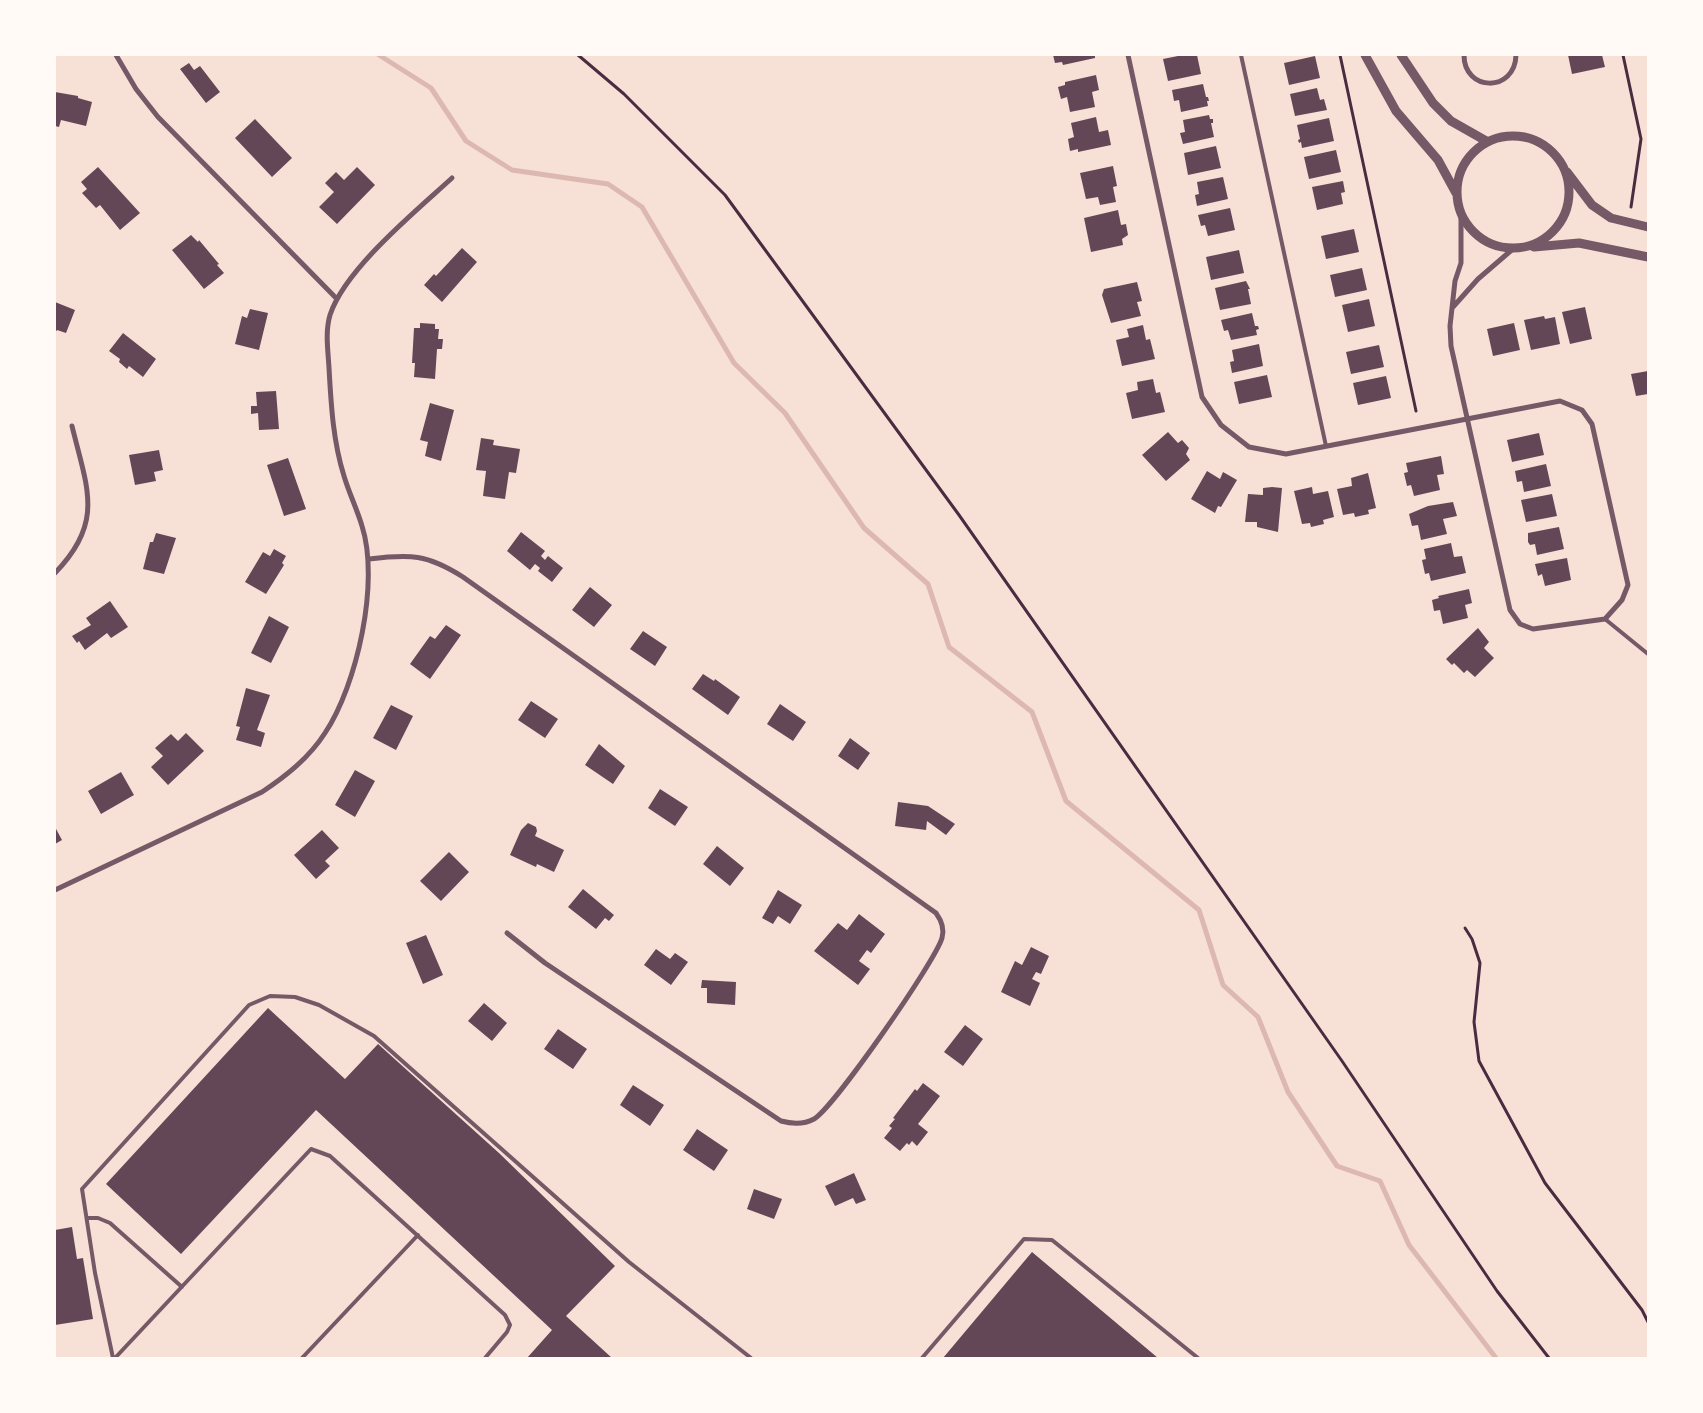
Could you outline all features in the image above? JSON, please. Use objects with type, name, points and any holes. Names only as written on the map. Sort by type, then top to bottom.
[{"type":"street","points":[[116,55],[136,89],[158,117],[337,299]]},
{"type":"street","points":[[1128,55],[1202,397],[1221,426],[1249,447],[1286,454],[1468,420],[1560,402],[1582,410],[1592,424],[1628,585],[1622,600],[1605,618],[1533,629],[1520,624],[1510,610],[1468,420],[1451,346],[1450,326],[1455,281],[1460,262],[1461,216],[1456,194],[1438,160],[1396,111],[1365,55]]},
{"type":"street","points":[[1400,55],[1433,103],[1451,121],[1488,142]]},
{"type":"street","points":[[1464,55],[1470,74],[1476,79],[1492,83],[1507,77],[1512,70],[1516,55]]},
{"type":"street","points":[[1456,194],[1457,180],[1463,165],[1474,151],[1488,142],[1512,136],[1537,141],[1551,151],[1592,205],[1611,218],[1648,227]]},
{"type":"street","points":[[1524,248],[1541,242],[1554,231],[1564,216],[1569,199],[1568,181],[1562,165]]},
{"type":"street","points":[[55,890],[262,792],[287,775],[310,753],[326,733],[354,665],[363,626],[369,559],[362,526],[344,477],[336,444],[327,336],[330,316],[345,285],[386,240],[452,178]]},
{"type":"street","points":[[1461,216],[1472,232],[1488,243],[1506,248],[1578,243],[1648,257]]},
{"type":"street","points":[[1453,308],[1478,280],[1514,248]]},
{"type":"street","points":[[55,573],[79,545],[86,528],[89,509],[88,491],[72,426]]},
{"type":"street","points":[[369,559],[404,554],[425,558],[445,565],[463,576],[936,913],[943,928],[942,938],[916,984],[842,1088],[816,1118],[804,1123],[792,1124],[780,1121],[545,963],[508,933]]},
{"type":"lane","points":[[1241,55],[1326,446]]},
{"type":"lane","points":[[1605,618],[1648,654]]},
{"type":"lane","points":[[114,1358],[95,1273],[82,1189],[249,1005],[270,996],[295,997],[318,1005],[374,1036],[629,1262],[751,1358]]},
{"type":"lane","points":[[114,1358],[311,1149],[330,1156],[509,1319],[510,1325],[507,1332],[485,1358]]},
{"type":"lane","points":[[87,1218],[98,1218],[110,1223],[182,1287]]},
{"type":"lane","points":[[302,1358],[418,1235]]},
{"type":"lane","points":[[922,1358],[1024,1239],[1052,1240],[1198,1358]]},
{"type":"path","points":[[578,55],[624,94],[725,195],[959,515],[1342,1061],[1497,1291],[1549,1358]]},
{"type":"path","points":[[1340,55],[1416,411]]},
{"type":"path","points":[[1623,55],[1642,139],[1631,207]]},
{"type":"path","points":[[1465,928],[1472,938],[1480,963],[1474,1022],[1479,1061],[1545,1183],[1642,1310],[1648,1322]]},
{"type":"building","points":[[1053,55],[1095,55],[1095,58],[1063,65],[1062,62],[1055,63]]},
{"type":"building","points":[[1183,55],[1197,55],[1201,74],[1168,81],[1163,59]]},
{"type":"building","points":[[1568,55],[1602,55],[1605,67],[1572,74]]},
{"type":"building","points":[[1315,56],[1320,78],[1289,85],[1284,63]]},
{"type":"building","points":[[189,63],[194,70],[200,66],[220,92],[206,103],[180,69]]},
{"type":"building","points":[[1096,75],[1099,90],[1092,92],[1095,107],[1070,112],[1067,97],[1061,99],[1058,87],[1065,85],[1065,82]]},
{"type":"building","points":[[1203,84],[1209,101],[1207,101],[1208,106],[1181,112],[1179,100],[1174,101],[1172,90]]},
{"type":"building","points":[[1317,88],[1320,100],[1324,99],[1327,110],[1295,116],[1290,94]]},
{"type":"building","points":[[55,92],[78,96],[78,98],[92,102],[86,126],[61,120],[59,127],[55,126]]},
{"type":"building","points":[[1209,115],[1210,119],[1213,119],[1213,123],[1211,123],[1214,137],[1183,144],[1180,133],[1185,132],[1183,120]]},
{"type":"building","points":[[1096,117],[1099,132],[1108,130],[1111,145],[1078,152],[1078,149],[1070,151],[1068,139],[1074,137],[1071,123]]},
{"type":"building","points":[[1329,118],[1334,141],[1302,148],[1301,142],[1299,143],[1298,140],[1300,139],[1297,125]]},
{"type":"building","points":[[255,119],[292,158],[272,177],[235,138]]},
{"type":"building","points":[[1216,146],[1221,168],[1188,175],[1184,153]]},
{"type":"building","points":[[1336,150],[1341,172],[1309,179],[1304,157]]},
{"type":"building","points":[[1113,166],[1117,186],[1113,187],[1116,202],[1100,205],[1098,197],[1086,199],[1080,173]]},
{"type":"building","points":[[98,167],[140,213],[120,230],[100,205],[96,208],[82,193],[87,189],[81,182]]},
{"type":"building","points":[[357,167],[375,185],[337,224],[319,207],[334,192],[325,183],[336,172],[344,180]]},
{"type":"building","points":[[1223,177],[1228,199],[1197,206],[1195,195],[1199,194],[1197,182]]},
{"type":"building","points":[[1343,181],[1345,192],[1341,193],[1343,204],[1317,210],[1312,187]]},
{"type":"building","points":[[1230,208],[1235,230],[1208,236],[1205,225],[1201,226],[1198,215]]},
{"type":"building","points":[[1118,210],[1121,225],[1126,224],[1128,235],[1122,239],[1123,245],[1091,252],[1084,218]]},
{"type":"building","points":[[1354,229],[1359,252],[1326,259],[1321,236]]},
{"type":"building","points":[[191,235],[198,242],[199,240],[224,273],[204,289],[172,250]]},
{"type":"building","points":[[462,248],[477,262],[442,302],[424,285],[434,274],[436,276]]},
{"type":"building","points":[[1239,250],[1244,273],[1211,280],[1206,257]]},
{"type":"building","points":[[1362,268],[1367,290],[1335,297],[1330,275]]},
{"type":"building","points":[[1246,281],[1250,289],[1248,289],[1251,304],[1220,310],[1215,288]]},
{"type":"building","points":[[1137,282],[1142,301],[1137,302],[1141,316],[1111,323],[1102,295],[1104,289]]},
{"type":"building","points":[[1369,299],[1375,326],[1348,332],[1342,305]]},
{"type":"building","points":[[55,302],[75,310],[66,333],[57,330],[55,333]]},
{"type":"building","points":[[1585,307],[1592,339],[1570,344],[1562,312]]},
{"type":"building","points":[[250,309],[268,313],[259,350],[235,344],[242,316],[247,318]]},
{"type":"building","points":[[1252,313],[1255,326],[1258,326],[1259,329],[1256,330],[1257,335],[1231,340],[1228,330],[1224,331],[1221,320]]},
{"type":"building","points":[[1544,316],[1545,319],[1555,317],[1560,344],[1531,350],[1524,320]]},
{"type":"building","points":[[420,323],[435,324],[435,329],[439,329],[438,339],[443,339],[442,349],[437,349],[435,379],[414,377],[415,363],[412,363],[414,328],[420,328]]},
{"type":"building","points":[[1514,323],[1520,350],[1493,356],[1487,329]]},
{"type":"building","points":[[1143,325],[1146,340],[1150,339],[1155,359],[1122,366],[1116,340],[1129,337],[1127,329]]},
{"type":"building","points":[[123,333],[156,359],[143,377],[129,366],[127,369],[119,362],[120,359],[109,351]]},
{"type":"building","points":[[1259,344],[1263,366],[1232,373],[1230,362],[1234,361],[1232,350]]},
{"type":"building","points":[[1379,345],[1384,367],[1351,374],[1346,352]]},
{"type":"building","points":[[1648,371],[1648,394],[1636,396],[1631,374]]},
{"type":"building","points":[[1267,375],[1272,397],[1239,404],[1234,382]]},
{"type":"building","points":[[1386,376],[1391,398],[1358,405],[1353,383]]},
{"type":"building","points":[[1153,379],[1156,393],[1160,392],[1165,412],[1132,419],[1126,393],[1138,390],[1137,382]]},
{"type":"building","points":[[276,391],[279,429],[259,430],[258,413],[251,414],[251,406],[257,406],[256,392]]},
{"type":"building","points":[[430,403],[454,410],[441,461],[425,456],[428,442],[420,440]]},
{"type":"building","points":[[1168,432],[1178,443],[1182,440],[1189,448],[1186,454],[1190,460],[1166,481],[1142,455]]},
{"type":"building","points":[[1539,433],[1544,455],[1512,462],[1507,440]]},
{"type":"building","points":[[481,438],[494,440],[493,445],[520,449],[516,473],[509,472],[505,499],[483,496],[486,471],[476,470]]},
{"type":"building","points":[[159,450],[163,470],[154,472],[156,481],[135,485],[129,455]]},
{"type":"building","points":[[1441,456],[1444,474],[1437,475],[1440,490],[1414,496],[1411,485],[1407,486],[1404,473],[1408,472],[1406,463]]},
{"type":"building","points":[[288,458],[306,509],[284,516],[267,465]]},
{"type":"building","points":[[1546,464],[1551,486],[1524,492],[1522,481],[1517,482],[1515,471]]},
{"type":"building","points":[[1207,471],[1220,479],[1223,472],[1237,480],[1221,507],[1218,506],[1215,513],[1191,499]]},
{"type":"building","points":[[1368,473],[1376,508],[1368,510],[1369,514],[1355,517],[1354,513],[1343,515],[1337,489],[1352,486],[1351,478]]},
{"type":"building","points":[[1312,487],[1313,494],[1328,491],[1334,517],[1323,520],[1324,524],[1311,527],[1310,523],[1302,524],[1294,491]]},
{"type":"building","points":[[1263,488],[1282,488],[1278,532],[1257,527],[1257,522],[1245,522],[1248,494],[1263,495]]},
{"type":"building","points":[[1552,494],[1557,516],[1526,522],[1521,500]]},
{"type":"building","points":[[1453,502],[1457,516],[1443,519],[1447,534],[1421,540],[1418,525],[1412,526],[1409,514],[1428,506]]},
{"type":"building","points":[[1559,527],[1564,549],[1537,555],[1535,544],[1530,545],[1528,542],[1528,533]]},
{"type":"building","points":[[521,532],[545,551],[541,556],[545,560],[548,556],[563,568],[552,582],[538,571],[540,568],[535,564],[530,570],[507,551]]},
{"type":"building","points":[[156,533],[176,538],[164,574],[143,569],[150,542],[153,542]]},
{"type":"building","points":[[1451,543],[1454,557],[1462,556],[1466,573],[1431,581],[1429,573],[1425,574],[1422,560],[1426,559],[1424,549]]},
{"type":"building","points":[[274,549],[286,556],[282,563],[284,565],[266,594],[245,582],[263,552],[270,556]]},
{"type":"building","points":[[1567,558],[1571,580],[1545,586],[1542,574],[1538,576],[1535,564]]},
{"type":"building","points":[[590,587],[612,605],[594,627],[572,610]]},
{"type":"building","points":[[1469,589],[1472,603],[1465,605],[1468,618],[1443,624],[1440,610],[1434,611],[1432,600],[1439,598],[1438,596]]},
{"type":"building","points":[[110,601],[128,627],[111,638],[107,633],[85,650],[79,641],[77,643],[72,636],[91,625],[86,618]]},
{"type":"building","points":[[269,616],[289,627],[271,663],[251,653]]},
{"type":"building","points":[[446,625],[461,635],[430,679],[410,664],[430,636],[435,639]]},
{"type":"building","points":[[1478,628],[1489,642],[1484,648],[1494,658],[1475,677],[1467,670],[1464,673],[1454,663],[1452,665],[1446,659]]},
{"type":"building","points":[[643,631],[667,647],[655,666],[630,649]]},
{"type":"building","points":[[703,674],[714,681],[715,679],[740,697],[728,715],[692,689]]},
{"type":"building","points":[[246,688],[270,695],[257,730],[265,733],[261,747],[236,740],[240,727],[236,726]]},
{"type":"building","points":[[531,701],[558,719],[545,738],[518,720]]},
{"type":"building","points":[[780,704],[806,722],[793,741],[767,724]]},
{"type":"building","points":[[391,705],[413,716],[396,750],[373,738]]},
{"type":"building","points":[[186,733],[204,751],[168,785],[151,767],[163,756],[155,748],[171,734],[178,741]]},
{"type":"building","points":[[850,738],[870,753],[858,770],[838,756]]},
{"type":"building","points":[[599,744],[625,766],[613,784],[585,765]]},
{"type":"building","points":[[355,770],[375,781],[355,817],[335,805]]},
{"type":"building","points":[[121,772],[134,795],[101,814],[88,791]]},
{"type":"building","points":[[660,789],[688,807],[675,826],[648,808]]},
{"type":"building","points":[[898,802],[928,806],[955,824],[946,835],[927,821],[926,830],[895,826]]},
{"type":"building","points":[[528,823],[536,827],[535,836],[564,850],[554,872],[537,864],[536,867],[510,855],[521,830]]},
{"type":"building","points":[[55,827],[62,840],[55,844]]},
{"type":"building","points":[[322,830],[339,848],[325,861],[330,866],[316,879],[294,855]]},
{"type":"building","points":[[717,846],[744,868],[730,886],[703,864]]},
{"type":"building","points":[[449,852],[469,872],[441,901],[420,881]]},
{"type":"building","points":[[583,889],[614,915],[609,921],[605,918],[596,929],[568,907]]},
{"type":"building","points":[[778,890],[802,905],[790,924],[778,916],[773,924],[762,918]]},
{"type":"building","points":[[859,914],[885,934],[871,953],[867,950],[859,961],[870,969],[858,985],[814,951],[838,923],[847,930]]},
{"type":"building","points":[[426,935],[443,975],[423,984],[406,943]]},
{"type":"building","points":[[1031,947],[1049,956],[1041,974],[1036,972],[1032,979],[1040,983],[1030,1006],[1001,992],[1015,961],[1022,965]]},
{"type":"building","points":[[656,949],[670,959],[675,953],[688,962],[671,985],[644,965]]},
{"type":"building","points":[[702,980],[736,982],[735,1005],[707,1003],[707,988],[701,988]]},
{"type":"building","points":[[484,1003],[507,1023],[492,1041],[468,1021]]},
{"type":"building","points":[[268,1008],[345,1079],[378,1044],[499,1153],[615,1266],[566,1316],[612,1358],[527,1358],[552,1330],[316,1110],[181,1254],[106,1184]]},
{"type":"building","points":[[965,1025],[983,1039],[963,1066],[944,1052]]},
{"type":"building","points":[[558,1029],[587,1049],[573,1069],[544,1049]]},
{"type":"building","points":[[923,1083],[940,1096],[918,1124],[928,1132],[917,1146],[912,1141],[909,1145],[907,1143],[900,1151],[884,1138],[892,1128],[889,1126],[895,1119],[893,1118],[915,1089],[917,1091]]},
{"type":"building","points":[[633,1085],[664,1105],[650,1126],[620,1105]]},
{"type":"building","points":[[697,1129],[728,1150],[714,1171],[683,1150]]},
{"type":"building","points":[[854,1173],[866,1200],[856,1204],[853,1198],[835,1206],[825,1186]]},
{"type":"building","points":[[754,1189],[782,1199],[774,1219],[747,1209]]},
{"type":"building","points":[[72,1227],[77,1259],[83,1258],[93,1319],[55,1325],[55,1230]]},
{"type":"building","points":[[1032,1252],[1158,1358],[943,1358]]},
{"type":"waterway","points":[[379,55],[431,88],[466,141],[512,170],[608,184],[642,207],[734,363],[785,413],[864,528],[928,584],[949,647],[1032,712],[1066,801],[1199,910],[1223,985],[1258,1017],[1288,1092],[1337,1166],[1380,1181],[1409,1245],[1496,1358]]}]
